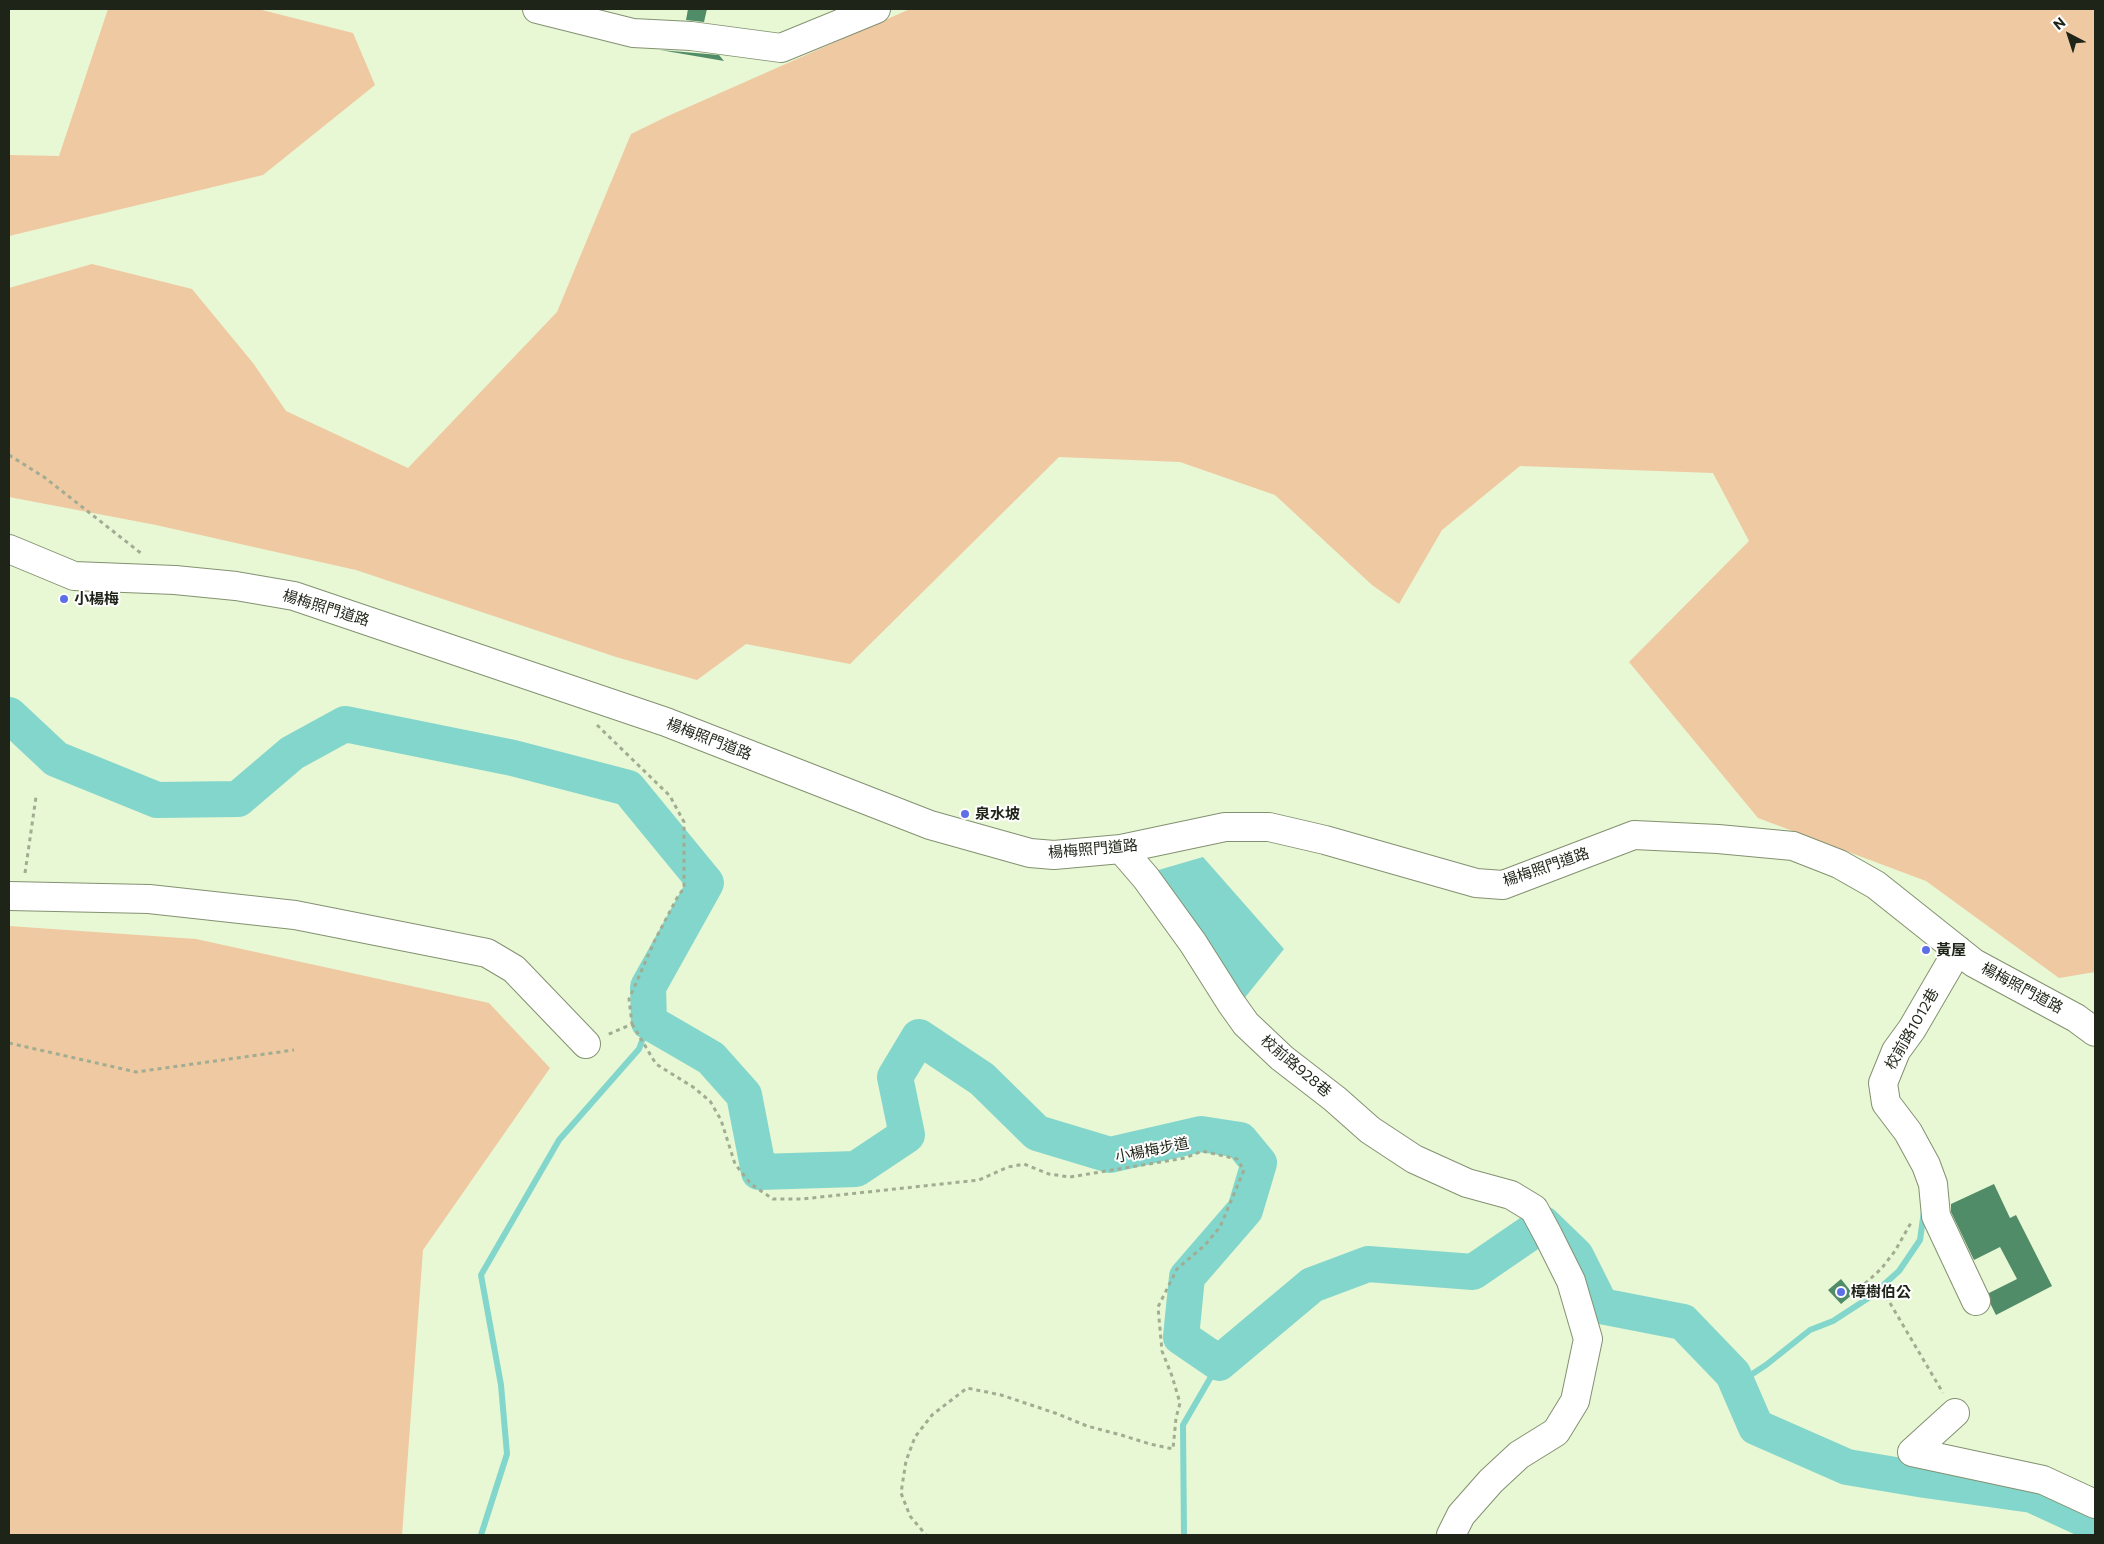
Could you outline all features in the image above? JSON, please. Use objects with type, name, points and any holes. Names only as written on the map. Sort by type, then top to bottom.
[{"type":"street","points":[[537,9],[632,33],[691,36],[781,48],[876,9]]},
{"type":"street","name":"楊梅照門道路","points":[[9,549],[74,576],[210,583],[294,596],[666,722],[930,825],[1030,852],[1054,855],[1121,849],[1224,827],[1269,827],[1326,840],[1476,883],[1503,885],[1634,835],[1718,838],[1793,846],[1839,864],[1876,885],[1974,963],[2076,1018],[2095,1032]]},
{"type":"street","name":"校前路928巷","points":[[1121,849],[1146,878],[1193,943],[1246,1024],[1282,1058],[1335,1099],[1370,1130],[1414,1159],[1466,1183],[1511,1195],[1534,1209],[1571,1281],[1588,1339],[1575,1401],[1556,1432],[1519,1455],[1491,1481],[1461,1515],[1451,1535]]},
{"type":"street","points":[[15,896],[149,899],[295,915],[487,953],[514,969],[586,1044]]},
{"type":"street","name":"校前路1012巷","points":[[1958,950],[1912,1029],[1896,1051],[1883,1083],[1886,1103],[1908,1132],[1926,1165],[1933,1184],[1925,1197],[1936,1216],[1976,1301]]},
{"type":"street","points":[[1955,1413],[1912,1452],[2043,1480],[2095,1504]]},
{"type":"path","points":[[9,455],[44,478],[144,555]]},
{"type":"path","points":[[586,1044],[632,1024],[629,999],[655,940],[684,888],[684,822],[670,796],[596,723]]},
{"type":"path","points":[[15,896],[36,797]]},
{"type":"path","name":"小楊梅步道","points":[[632,1024],[656,1064],[693,1087],[710,1101],[721,1120],[735,1164],[751,1184],[773,1199],[802,1199],[979,1180],[1008,1168],[1024,1164],[1050,1174],[1070,1177],[1185,1158],[1202,1151],[1237,1159],[1244,1170],[1220,1227],[1205,1245],[1177,1269],[1158,1308],[1162,1351],[1180,1404],[1176,1418],[1173,1449],[1087,1426],[1056,1413],[1009,1398],[967,1388],[932,1415],[915,1437],[906,1461],[901,1493],[910,1516],[926,1535]]},
{"type":"path","points":[[9,1043],[136,1072],[294,1050]]},
{"type":"path","points":[[1865,1284],[1887,1298],[1955,1413]]},
{"type":"shaded area","points":[[108,9],[258,9],[353,33],[375,85],[263,175],[9,236],[9,155],[59,156]]},
{"type":"shaded area","points":[[910,9],[2095,9],[2095,972],[2059,978],[1926,881],[1758,818],[1629,662],[1749,541],[1713,473],[1520,466],[1442,530],[1399,604],[1372,585],[1275,495],[1180,462],[1059,457],[850,664],[746,644],[697,680],[616,657],[356,570],[156,525],[9,497],[9,288],[92,264],[192,289],[253,363],[286,411],[408,468],[557,312],[631,134]]},
{"type":"shaded area","points":[[9,926],[196,939],[489,1003],[550,1068],[423,1250],[402,1535],[9,1535]]},
{"type":"water","points":[[1203,857],[1284,949],[1243,1000],[1155,871]]},
{"type":"building","points":[[688,9],[707,9],[704,22],[686,20]]},
{"type":"building","points":[[660,50],[719,55],[724,61]]},
{"type":"building","points":[[1994,1184],[2010,1218],[2016,1215],[2052,1286],[1996,1315],[1991,1305],[1989,1293],[2017,1279],[2000,1247],[1974,1260],[1951,1212],[1951,1204]]},
{"type":"building","name":"樟樹伯公","points":[[1841,1279],[1853,1294],[1841,1304],[1828,1290]]},
{"type":"waterway","points":[[9,715],[56,759],[157,800],[238,799],[292,753],[345,724],[513,758],[628,788],[706,883],[648,987],[649,1022],[711,1058],[744,1095],[759,1172],[856,1169],[907,1135],[895,1077],[919,1037],[982,1079],[1037,1133],[1110,1155],[1201,1134],[1240,1140],[1259,1163],[1245,1210],[1187,1277],[1181,1337],[1219,1363],[1312,1285],[1368,1264],[1473,1272],[1543,1224],[1576,1256],[1601,1306],[1683,1322],[1733,1374],[1756,1427],[1847,1467],[2032,1495],[2095,1524]]},
{"type":"waterway","points":[[481,1535],[507,1454],[501,1385],[481,1275],[559,1140],[639,1049],[649,1022]]},
{"type":"waterway","points":[[1737,1384],[1766,1365],[1810,1330],[1833,1321],[1870,1297],[1899,1271],[1920,1240],[1924,1211]]},
{"type":"waterway","points":[[1184,1535],[1183,1425],[1219,1363]]},
{"type":"place","name":"小楊梅","points":[[64,599]]},
{"type":"place","name":"泉水坡","points":[[965,814]]},
{"type":"place","name":"黃屋","points":[[1926,950]]},
{"type":"place","name":"樟樹伯公","points":[[1841,1292]]}]
